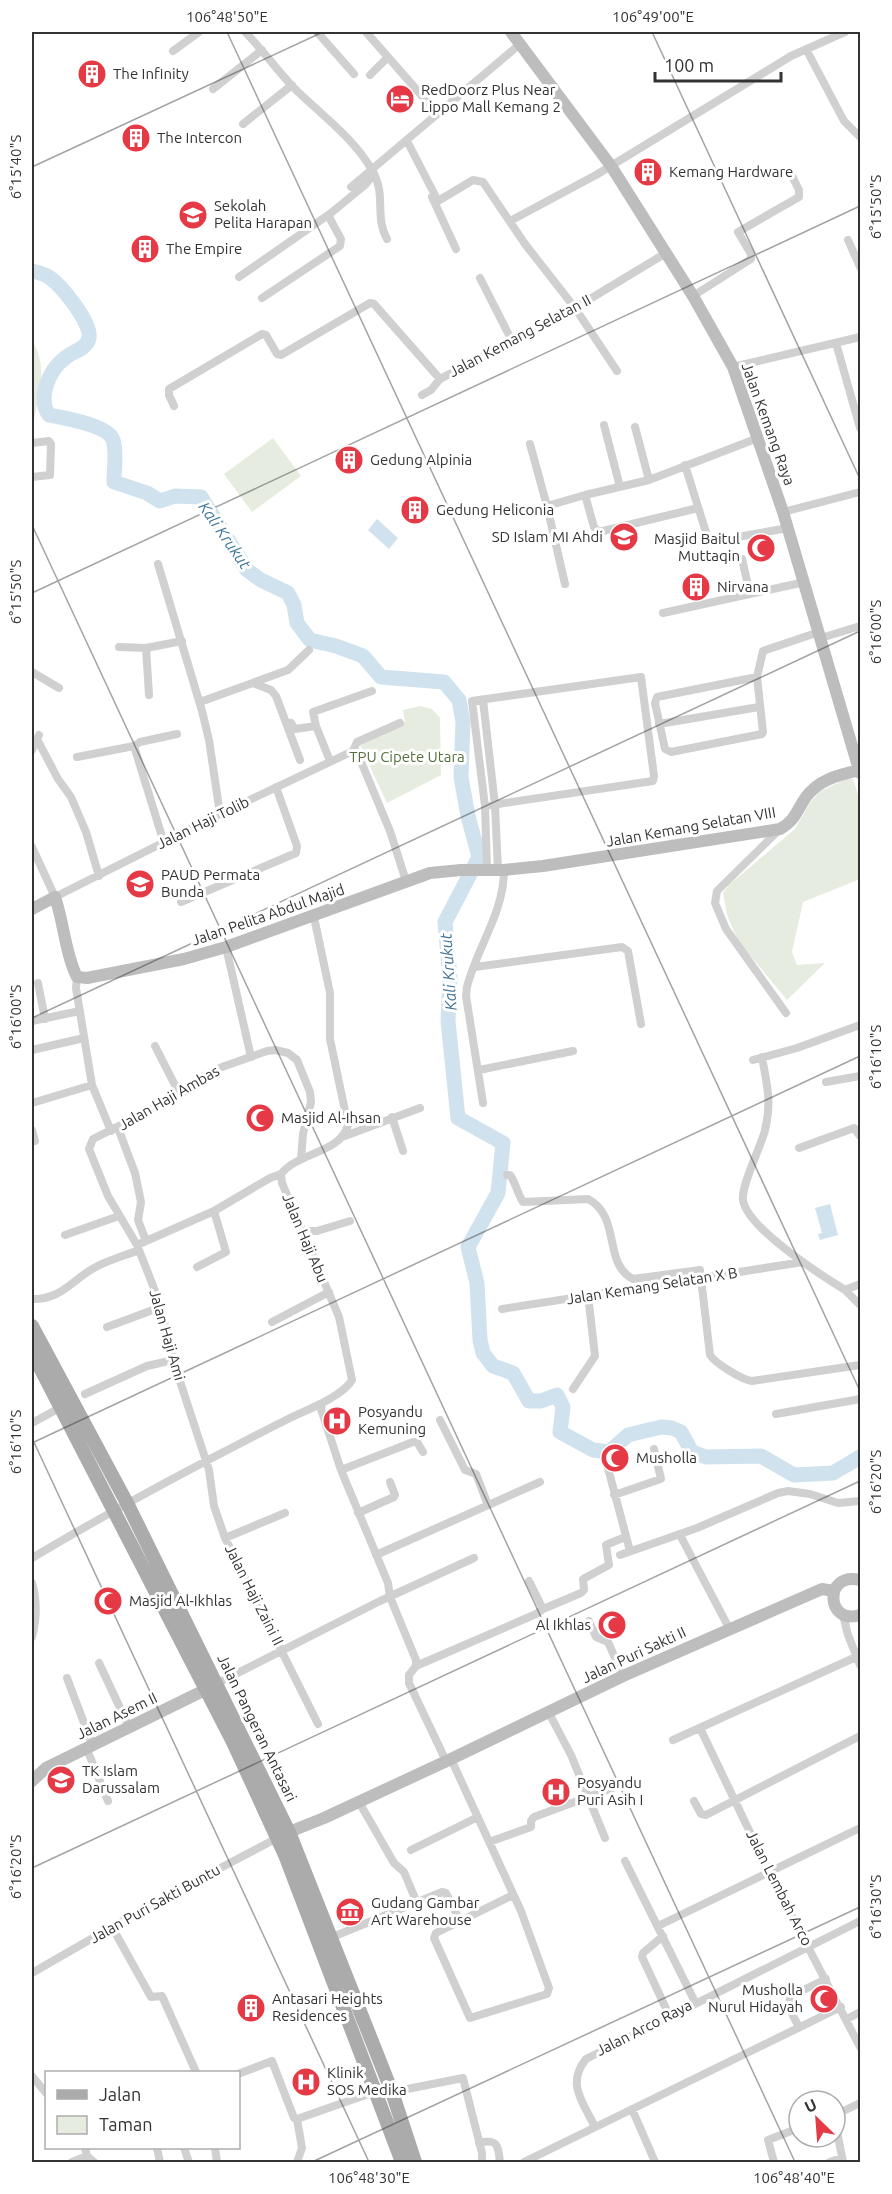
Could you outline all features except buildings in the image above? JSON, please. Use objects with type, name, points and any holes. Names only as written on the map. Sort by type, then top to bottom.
[{"type":"main road","name":"Jalan Pangeran Antasari","points":[[32,1326],[127,1503],[218,1683],[280,1836],[311,1939],[370,2093],[393,2163]]},
{"type":"main road","points":[[32,1336],[180,1619],[282,1832],[413,2163]]},
{"type":"main road","points":[[32,1352],[233,1742],[271,1824],[285,1855],[402,2163]]},
{"type":"main road","name":"Jalan Pangeran Antasari","points":[[32,1368],[201,1692],[280,1836],[329,1935],[390,2090],[413,2163]]},
{"type":"main road","points":[[145,1586],[164,1576]]},
{"type":"main road","points":[[311,1939],[329,1935]]},
{"type":"street","points":[[173,51],[199,32]]},
{"type":"street","points":[[245,32],[292,85],[341,133],[373,172],[381,190],[380,219],[387,239]]},
{"type":"street","points":[[317,32],[354,74]]},
{"type":"street","points":[[366,32],[437,113]]},
{"type":"street","name":"Jalan Kemang Raya","points":[[511,32],[611,166],[693,296],[733,367],[783,512],[860,771]]},
{"type":"street","points":[[510,221],[611,166],[775,65],[845,32]]},
{"type":"street","points":[[351,187],[373,172],[437,113],[520,44]]},
{"type":"street","points":[[806,49],[844,121],[861,137]]},
{"type":"street","points":[[213,89],[262,50]]},
{"type":"street","points":[[369,75],[388,57]]},
{"type":"street","points":[[243,124],[292,85]]},
{"type":"street","points":[[406,142],[438,201],[473,180],[483,182],[525,244],[575,308],[617,371]]},
{"type":"street","points":[[406,142],[456,249]]},
{"type":"street","points":[[239,278],[331,213],[365,185],[373,172]]},
{"type":"street","points":[[693,296],[751,259],[751,254],[738,232],[799,197],[799,190],[792,176]]},
{"type":"street","points":[[262,298],[340,246],[341,239],[329,220],[331,213]]},
{"type":"street","points":[[848,240],[861,267]]},
{"type":"street","name":"Jalan Kemang Selatan II","points":[[174,406],[169,396],[169,389],[262,334],[266,335],[277,354],[282,355],[370,303],[374,304],[398,328],[440,379],[575,308],[666,254]]},
{"type":"street","points":[[480,278],[512,341]]},
{"type":"street","points":[[733,367],[861,337]]},
{"type":"street","points":[[836,343],[861,428]]},
{"type":"street","points":[[422,395],[431,390],[440,379]]},
{"type":"street","points":[[604,425],[620,487]]},
{"type":"street","points":[[635,427],[649,480]]},
{"type":"street","points":[[547,506],[649,480],[758,438]]},
{"type":"street","points":[[32,442],[50,442],[51,471],[47,476],[32,477]]},
{"type":"street","points":[[530,444],[565,584]]},
{"type":"street","points":[[685,465],[710,542],[788,528]]},
{"type":"street","points":[[783,512],[861,492]]},
{"type":"street","points":[[585,495],[594,527],[599,532],[698,508]]},
{"type":"street","points":[[742,559],[750,594]]},
{"type":"street","points":[[158,564],[200,702],[209,740],[220,814]]},
{"type":"street","points":[[663,613],[805,582]]},
{"type":"street","points":[[757,677],[659,696],[655,703],[665,749],[670,752],[761,735],[764,732],[759,707],[757,677],[763,651],[861,626]]},
{"type":"street","points":[[119,647],[146,648],[182,642]]},
{"type":"street","points":[[146,648],[149,695]]},
{"type":"street","points":[[200,702],[291,668],[309,650]]},
{"type":"street","points":[[32,672],[59,688]]},
{"type":"street","points":[[639,676],[641,678],[654,776],[651,782],[490,806],[472,701],[639,676]]},
{"type":"street","points":[[252,684],[271,690],[276,696],[300,760]]},
{"type":"street","points":[[330,761],[316,726],[314,711],[372,691]]},
{"type":"street","points":[[483,700],[494,870],[504,887],[500,904],[470,977],[466,996],[483,1103]]},
{"type":"street","points":[[659,724],[759,707]]},
{"type":"street","points":[[291,723],[296,729],[316,726]]},
{"type":"street","name":"Jalan Haji Tolib","points":[[55,897],[220,814],[353,751],[357,742],[400,723]]},
{"type":"street","points":[[77,757],[134,746],[140,742],[177,734]]},
{"type":"street","points":[[32,750],[38,737],[58,779],[71,797],[86,832],[99,876]]},
{"type":"street","points":[[134,746],[164,843]]},
{"type":"street","points":[[353,751],[357,752],[390,831],[406,881]]},
{"type":"street","name":"Jalan Kemang Selatan VIII","points":[[494,870],[599,858],[780,829],[792,822],[805,798],[820,783],[840,774],[860,771]]},
{"type":"street","points":[[181,902],[296,853],[297,846],[276,787]]},
{"type":"street","points":[[780,829],[717,891],[715,903],[733,941],[786,1013]]},
{"type":"street","points":[[32,847],[55,897],[76,977]]},
{"type":"street","name":"Jalan Pelita Abdul Majid","points":[[76,977],[87,978],[184,959],[226,947],[314,917],[406,881],[441,871],[494,870]]},
{"type":"street","points":[[32,909],[55,897]]},
{"type":"street","points":[[314,917],[330,993],[330,1039],[348,1125],[345,1136]]},
{"type":"street","points":[[226,947],[251,1057]]},
{"type":"street","points":[[475,967],[622,947],[628,951],[641,1024]]},
{"type":"street","name":"Jalan Haji Ambas","points":[[76,977],[92,1085],[115,1130]]},
{"type":"street","points":[[38,983],[45,1018]]},
{"type":"street","points":[[32,1022],[80,1011]]},
{"type":"street","points":[[753,1060],[797,1048],[861,1025]]},
{"type":"street","points":[[32,1050],[84,1038]]},
{"type":"street","points":[[155,1047],[180,1095]]},
{"type":"street","name":"Jalan Haji Ambas","points":[[89,1149],[93,1139],[115,1130],[180,1095],[207,1074],[267,1051],[283,1051],[294,1056],[299,1064],[311,1102],[303,1134],[301,1159]]},
{"type":"street","points":[[478,1070],[573,1051]]},
{"type":"street","points":[[762,1058],[769,1089],[770,1107],[765,1131],[746,1184],[743,1201],[745,1209],[755,1222],[802,1262],[845,1290],[861,1305]]},
{"type":"street","points":[[826,1082],[861,1076]]},
{"type":"street","points":[[32,1103],[92,1085]]},
{"type":"street","name":"Jalan Haji Abu","points":[[322,1404],[350,1385],[352,1380],[339,1317],[282,1183],[281,1174],[301,1159],[345,1136],[420,1108]]},
{"type":"street","points":[[392,1117],[403,1151]]},
{"type":"street","points":[[799,1148],[854,1128],[861,1136]]},
{"type":"street","points":[[32,1130],[36,1141]]},
{"type":"street","points":[[115,1130],[135,1173],[141,1202],[138,1220],[146,1241]]},
{"type":"street","name":"Jalan Haji Ami","points":[[89,1149],[119,1216],[138,1247],[161,1307],[173,1360],[206,1460]]},
{"type":"street","points":[[32,1299],[44,1299],[68,1288],[94,1268],[146,1241],[214,1211],[270,1178],[281,1174]]},
{"type":"street","points":[[507,1174],[514,1180],[523,1202],[588,1199],[594,1202],[602,1209],[607,1219],[617,1262],[626,1275],[633,1279],[699,1269],[710,1355],[743,1379],[752,1381],[861,1365]]},
{"type":"street","points":[[197,1267],[226,1252],[214,1211]]},
{"type":"street","points":[[65,1235],[119,1216]]},
{"type":"street","points":[[304,1231],[317,1231],[350,1221]]},
{"type":"street","name":"Jalan Kemang Selatan X B","points":[[502,1309],[802,1262]]},
{"type":"street","points":[[845,1290],[861,1284]]},
{"type":"street","points":[[272,1322],[329,1292]]},
{"type":"street","points":[[573,1389],[595,1356],[588,1295]]},
{"type":"street","points":[[107,1327],[161,1307]]},
{"type":"street","points":[[85,1394],[147,1366],[173,1360]]},
{"type":"street","points":[[776,1414],[861,1400]]},
{"type":"street","points":[[32,1558],[206,1460],[322,1404]]},
{"type":"street","points":[[322,1404],[321,1409],[341,1470],[388,1583],[390,1597],[416,1660],[416,1666],[408,1679],[409,1683],[449,1760],[521,1911],[549,1988],[547,1994],[469,2018],[434,1938],[436,1933],[513,1895]]},
{"type":"street","points":[[32,1423],[54,1411]]},
{"type":"street","points":[[440,1420],[465,1470],[476,1474],[488,1505]]},
{"type":"street","points":[[341,1470],[413,1442],[417,1443],[423,1452]]},
{"type":"street","points":[[614,1495],[661,1479],[654,1449]]},
{"type":"street","points":[[605,1457],[630,1551]]},
{"type":"street","name":"Jalan Haji Zaini II","points":[[206,1460],[214,1506],[225,1538],[318,1724]]},
{"type":"street","points":[[358,1513],[394,1497],[390,1482]]},
{"type":"street","points":[[376,1556],[540,1482]]},
{"type":"street","points":[[620,1555],[680,1535],[778,1493],[788,1491],[810,1494],[838,1503],[861,1501]]},
{"type":"street","points":[[225,1538],[285,1513]]},
{"type":"street","points":[[680,1535],[729,1628]]},
{"type":"street","points":[[416,1666],[581,1593],[584,1590],[583,1579],[609,1565],[606,1545],[626,1537]]},
{"type":"street","points":[[218,1683],[390,1597],[474,1558]]},
{"type":"street","name":"Jalan Puri Sakti II","points":[[280,1836],[359,1803],[623,1676],[729,1628],[822,1589],[834,1591],[838,1584],[845,1580],[861,1580]]},
{"type":"street","points":[[529,1581],[543,1609]]},
{"type":"street","points":[[32,1582],[36,1612],[32,1637]]},
{"type":"street","points":[[834,1591],[834,1604],[843,1614],[850,1617],[861,1615]]},
{"type":"street","points":[[673,1740],[858,1661],[843,1614]]},
{"type":"street","points":[[589,1621],[596,1637],[608,1642],[623,1676]]},
{"type":"street","points":[[99,1663],[129,1727]]},
{"type":"street","points":[[67,1678],[108,1801]]},
{"type":"street","name":"Jalan Asem II","points":[[32,1781],[46,1768],[218,1683]]},
{"type":"street","points":[[549,1713],[571,1755],[605,1838]]},
{"type":"street","name":"Jalan Lembah Arco","points":[[700,1728],[769,1872],[861,2047]]},
{"type":"street","points":[[694,1801],[703,1816],[861,1736]]},
{"type":"street","points":[[489,1842],[531,1827],[534,1817],[615,1787]]},
{"type":"street","points":[[359,1803],[394,1863],[404,1872],[417,1903]]},
{"type":"street","points":[[411,1850],[477,1817]]},
{"type":"street","points":[[658,1926],[861,1828]]},
{"type":"street","name":"Jalan Puri Sakti Buntu","points":[[32,1973],[280,1836]]},
{"type":"street","points":[[625,1861],[695,2002]]},
{"type":"street","points":[[329,1935],[445,1892],[460,1921]]},
{"type":"street","name":"Jalan Arco Raya","points":[[595,2127],[575,2084],[580,2066],[592,2054],[861,1921]]},
{"type":"street","points":[[112,1927],[151,1997],[162,1996],[195,2071]]},
{"type":"street","points":[[663,1936],[643,1953],[642,1957],[669,2015]]},
{"type":"street","points":[[799,2027],[790,2008],[789,1999],[825,1979]]},
{"type":"street","points":[[524,2162],[841,2007]]},
{"type":"street","points":[[847,2019],[861,2012]]},
{"type":"street","points":[[240,2073],[272,2061],[294,2118],[297,2119],[302,2148],[297,2163]]},
{"type":"street","points":[[32,2076],[45,2092]]},
{"type":"street","points":[[297,2119],[370,2093],[463,2078],[482,2163]]},
{"type":"street","points":[[847,2109],[861,2103]]},
{"type":"street","points":[[632,2109],[656,2163]]},
{"type":"street","points":[[774,2163],[768,2140],[787,2133]]},
{"type":"street","points":[[479,2143],[487,2141],[495,2144],[498,2147],[500,2163]]},
{"type":"street","points":[[72,2163],[86,2152],[94,2163]]},
{"type":"street","points":[[830,2163],[842,2160]]},
{"type":"green space","points":[[32,341],[40,362],[41,384],[32,430]]},
{"type":"green space","points":[[273,438],[301,476],[252,512],[224,474]]},
{"type":"green space","name":"TPU Cipete Utara","points":[[420,706],[432,709],[440,718],[441,775],[387,803],[360,745],[405,722],[403,710]]},
{"type":"green space","points":[[846,779],[853,779],[860,801],[860,879],[803,902],[792,952],[797,965],[825,963],[787,1000],[738,941],[727,915],[723,893],[729,885],[795,829],[809,804],[819,792]]},
{"type":"water","points":[[377,519],[398,538],[389,549],[368,530]]},
{"type":"water","points":[[830,1204],[838,1235],[820,1240],[818,1234],[822,1233],[815,1208]]},
{"type":"waterway","name":"Kali Krukut","points":[[32,271],[49,277],[61,288],[81,314],[89,331],[86,345],[59,363],[50,377],[46,385],[44,401],[46,408],[49,415],[94,426],[109,435],[115,449],[114,482],[147,493],[160,501],[175,496],[201,497],[247,570],[261,580],[288,593],[294,605],[297,623],[310,640],[363,656],[381,677],[444,682],[459,700],[463,722],[461,777],[479,857],[445,922],[450,978],[448,1021],[458,1118],[503,1143],[498,1193],[468,1247],[477,1283],[480,1340],[483,1353],[493,1366],[513,1373],[529,1401],[541,1401],[557,1395],[563,1407],[560,1432],[593,1450],[609,1452],[628,1435],[661,1427],[681,1432],[692,1452],[706,1457],[761,1456],[794,1475],[833,1473],[860,1457]]},
{"type":"place","name":"The Infinity","points":[[92,74]]},
{"type":"place","name":"RedDoorz Plus Near Lippo Mall Kemang 2","points":[[400,99]]},
{"type":"place","name":"The Intercon","points":[[136,138]]},
{"type":"place","name":"Kemang Hardware","points":[[648,172]]},
{"type":"place","name":"Sekolah Pelita Harapan","points":[[193,215]]},
{"type":"place","name":"The Empire","points":[[145,249]]},
{"type":"place","name":"Gedung Alpinia","points":[[349,460]]},
{"type":"place","name":"Gedung Heliconia","points":[[415,510]]},
{"type":"place","name":"SD Islam MI Ahdi","points":[[624,537]]},
{"type":"place","name":"Masjid Baitul Muttaqin","points":[[761,548]]},
{"type":"place","name":"Nirvana","points":[[696,587]]},
{"type":"place","name":"PAUD Permata Bunda","points":[[140,884]]},
{"type":"place","name":"Masjid Al-Ihsan","points":[[260,1118]]},
{"type":"place","name":"Posyandu Kemuning","points":[[337,1421]]},
{"type":"place","name":"Musholla","points":[[615,1458]]},
{"type":"place","name":"Masjid Al-Ikhlas","points":[[108,1601]]},
{"type":"place","name":"Al Ikhlas","points":[[612,1625]]},
{"type":"place","name":"TK Islam Darussalam","points":[[61,1780]]},
{"type":"place","name":"Posyandu Puri Asih I","points":[[556,1792]]},
{"type":"place","name":"Gudang Gambar Art Warehouse","points":[[350,1912]]},
{"type":"place","name":"Musholla Nurul Hidayah","points":[[824,1999]]},
{"type":"place","name":"Antasari Heights Residences","points":[[251,2008]]},
{"type":"place","name":"Klinik SOS Medika","points":[[306,2082]]}]
